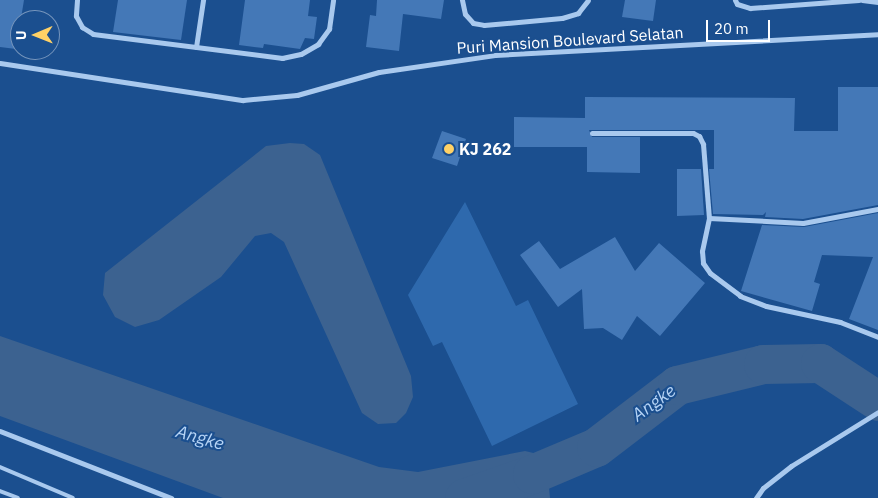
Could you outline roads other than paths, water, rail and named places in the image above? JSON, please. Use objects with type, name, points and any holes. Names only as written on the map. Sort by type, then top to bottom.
[{"type":"street","points":[[77,0],[76,16],[82,27],[93,34],[282,58],[301,54],[318,44],[329,29],[333,0]]},
{"type":"street","points":[[196,47],[203,0]]},
{"type":"street","points":[[462,0],[465,14],[473,23],[484,25],[562,18],[578,13],[588,0]]},
{"type":"street","points":[[736,2],[750,8],[861,0],[878,2]]},
{"type":"street","name":"Puri Mansion Boulevard Selatan","points":[[0,63],[243,100],[297,95],[378,72],[495,55],[878,34]]},
{"type":"street","points":[[592,132],[693,133],[699,136],[703,144],[709,218],[702,251],[703,263],[710,273],[740,296],[766,306],[840,322],[878,337]]},
{"type":"street","points":[[709,218],[803,223],[878,209]]},
{"type":"street","points":[[756,498],[763,488],[790,466],[878,412]]},
{"type":"street","points":[[0,431],[171,498]]},
{"type":"lane","points":[[0,467],[73,498]]},
{"type":"lane","points":[[0,491],[18,498]]},
{"type":"water","points":[[290,143],[304,144],[320,155],[411,376],[413,397],[406,413],[396,423],[378,424],[362,413],[284,242],[271,233],[255,236],[221,277],[159,320],[135,327],[115,317],[103,295],[105,273],[266,146]]},
{"type":"water","points":[[0,336],[379,467],[418,472],[525,451],[546,456],[550,498],[223,498],[0,416]]},
{"type":"waterway","name":"Angke","points":[[464,498],[532,474],[596,447],[677,385],[763,364],[820,363],[878,401]]},
{"type":"place","name":"KJ 262","points":[[449,149]]}]
